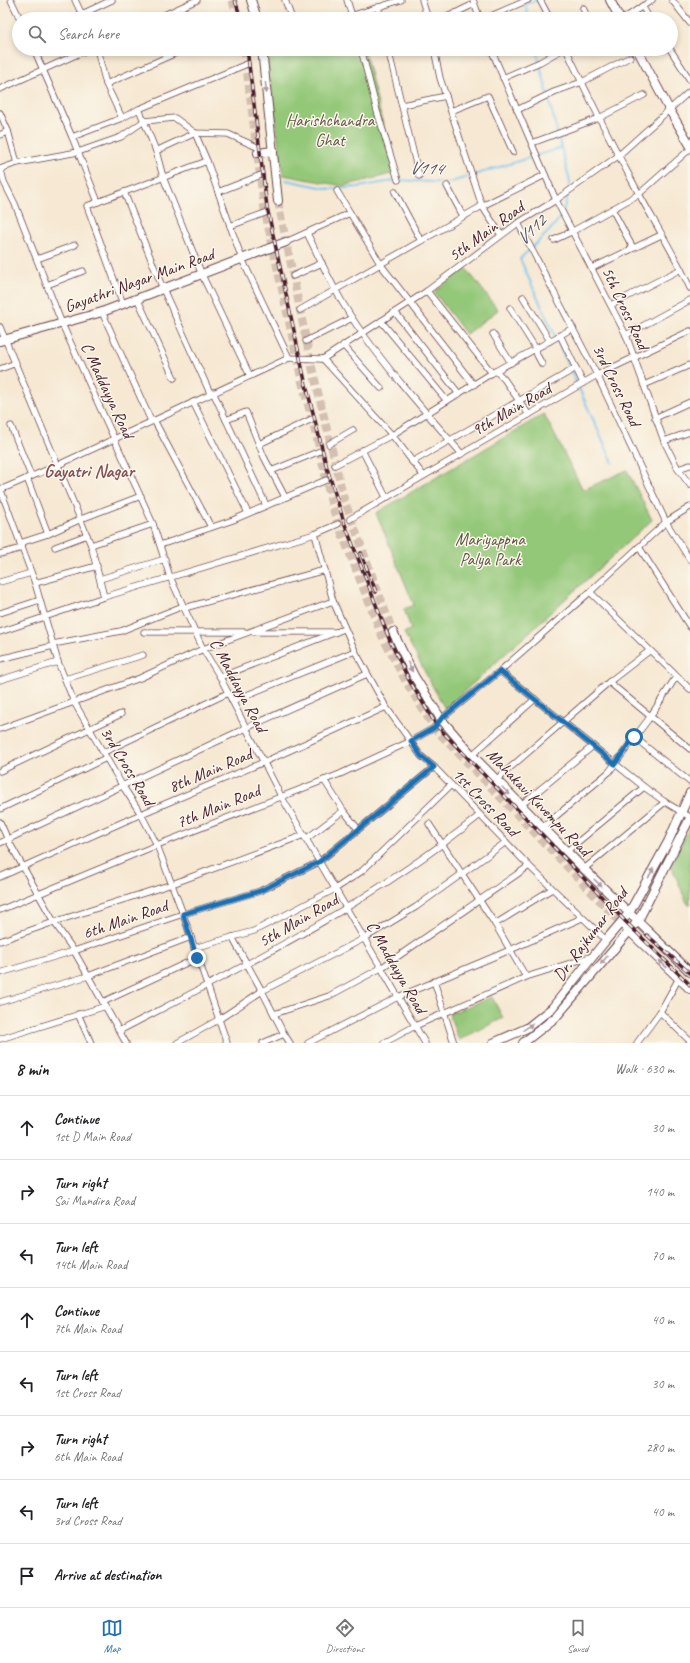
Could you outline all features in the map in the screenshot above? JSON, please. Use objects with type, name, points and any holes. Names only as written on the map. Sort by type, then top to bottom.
[{"type":"main road","points":[[251,0],[255,12]]},
{"type":"main road","points":[[610,0],[617,12]]},
{"type":"main road","points":[[263,56],[278,201]]},
{"type":"main road","points":[[641,56],[690,145]]},
{"type":"main road","points":[[257,150],[273,151]]},
{"type":"main road","name":"Gayathri Nagar Main Road","points":[[3,340],[102,312],[286,242]]},
{"type":"main road","name":"Mahakavi Kuvempu Road","points":[[393,632],[414,676],[441,719],[472,755],[584,869],[688,967]]},
{"type":"main road","name":"Dr. Rajkumar Road","points":[[493,1043],[526,1028],[552,1008],[606,940],[630,913],[668,842],[690,793]]},
{"type":"main road","name":"Dr. Rajkumar Road","points":[[523,1043],[556,1017],[638,921],[690,818]]},
{"type":"main road","points":[[621,923],[690,989]]},
{"type":"street","points":[[11,0],[17,12]]},
{"type":"street","points":[[75,0],[81,12]]},
{"type":"street","points":[[92,12],[112,0]]},
{"type":"street","points":[[170,12],[197,0]]},
{"type":"street","points":[[285,0],[289,12]]},
{"type":"street","points":[[347,0],[351,12]]},
{"type":"street","points":[[366,12],[401,0]]},
{"type":"street","points":[[422,0],[426,12]]},
{"type":"street","points":[[500,12],[528,0]]},
{"type":"street","points":[[632,12],[652,0]]},
{"type":"street","points":[[672,0],[690,23]]},
{"type":"street","points":[[540,1],[546,12]]},
{"type":"street","points":[[455,12],[473,2],[477,12]]},
{"type":"street","points":[[642,6],[646,12]]},
{"type":"street","points":[[378,7],[379,12]]},
{"type":"street","points":[[583,8],[585,12]]},
{"type":"street","points":[[37,56],[98,202]]},
{"type":"street","points":[[0,89],[73,56]]},
{"type":"street","points":[[99,56],[106,84],[122,118]]},
{"type":"street","points":[[106,84],[169,56]]},
{"type":"street","points":[[363,56],[377,111],[398,180]]},
{"type":"street","points":[[390,56],[419,176]]},
{"type":"street","points":[[436,56],[446,96],[482,206],[501,235]]},
{"type":"street","name":"5th Cross Road","points":[[494,56],[502,78],[556,200],[626,335],[664,441],[678,469],[690,485]]},
{"type":"street","points":[[502,78],[551,56]]},
{"type":"street","points":[[569,56],[618,156],[661,235],[671,249],[690,288]]},
{"type":"street","points":[[675,56],[690,80]]},
{"type":"street","points":[[517,110],[551,94],[582,82],[630,57]]},
{"type":"street","points":[[72,137],[122,118],[139,109],[247,64]]},
{"type":"street","name":"5th Main Road","points":[[323,359],[427,291],[518,222],[556,200],[618,156],[690,91]]},
{"type":"street","points":[[532,144],[599,118],[644,95]]},
{"type":"street","points":[[402,105],[446,96]]},
{"type":"street","points":[[451,111],[488,96],[513,152]]},
{"type":"street","points":[[139,109],[156,151],[163,177],[202,275],[250,376]]},
{"type":"street","points":[[0,113],[8,131],[17,163]]},
{"type":"street","points":[[62,324],[15,204],[0,170],[17,163],[78,152],[121,137],[144,121],[175,118],[195,133],[207,160],[242,259],[289,358]]},
{"type":"street","points":[[0,135],[8,131]]},
{"type":"street","points":[[156,151],[195,133],[228,134],[257,150]]},
{"type":"street","points":[[554,240],[639,194],[690,149]]},
{"type":"street","points":[[123,304],[87,206],[207,160]]},
{"type":"street","points":[[218,192],[261,175]]},
{"type":"street","points":[[300,310],[463,216],[545,175]]},
{"type":"street","points":[[447,186],[463,216]]},
{"type":"street","points":[[338,191],[381,264],[409,303],[474,384]]},
{"type":"street","points":[[124,192],[163,289],[211,393],[226,420],[266,505]]},
{"type":"street","points":[[395,192],[421,241]]},
{"type":"street","points":[[612,209],[633,248]]},
{"type":"street","points":[[230,226],[266,213]]},
{"type":"street","points":[[286,242],[350,213]]},
{"type":"street","name":"3rd Cross Road","points":[[518,222],[597,375],[666,522],[690,560]]},
{"type":"street","points":[[307,233],[335,290],[362,334],[426,414],[461,454]]},
{"type":"street","points":[[592,268],[661,235]]},
{"type":"street","points":[[37,259],[75,245]]},
{"type":"street","points":[[293,276],[322,263]]},
{"type":"street","points":[[611,305],[681,269]]},
{"type":"street","points":[[47,285],[83,271]]},
{"type":"street","points":[[427,291],[494,372],[504,379],[529,414]]},
{"type":"street","points":[[523,297],[551,340]]},
{"type":"street","points":[[137,298],[174,378]]},
{"type":"street","points":[[626,335],[690,300]]},
{"type":"street","points":[[510,308],[536,349],[536,355],[542,364]]},
{"type":"street","points":[[102,312],[152,421],[212,527]]},
{"type":"street","points":[[395,312],[459,394]]},
{"type":"street","points":[[306,341],[352,318]]},
{"type":"street","points":[[381,321],[447,401]]},
{"type":"street","name":"C Maddayya Road","points":[[62,324],[141,496],[153,524],[170,577],[204,649],[281,796],[365,938],[424,1043]]},
{"type":"street","points":[[0,327],[3,340],[16,363],[91,545],[104,597]]},
{"type":"street","points":[[335,466],[392,435],[494,372],[573,328]]},
{"type":"street","name":"9th Main Road","points":[[350,518],[597,375],[633,356],[690,331]]},
{"type":"street","points":[[493,334],[511,363]]},
{"type":"street","points":[[559,335],[582,384]]},
{"type":"street","points":[[343,345],[381,388]]},
{"type":"street","points":[[0,489],[58,465],[289,358],[323,359],[392,435],[423,475]]},
{"type":"street","points":[[0,369],[16,363]]},
{"type":"street","points":[[644,385],[690,365]]},
{"type":"street","points":[[412,462],[575,368]]},
{"type":"street","points":[[192,402],[248,513]]},
{"type":"street","points":[[655,418],[690,402]]},
{"type":"street","points":[[226,420],[246,412],[271,471],[285,497]]},
{"type":"street","points":[[259,444],[312,419]]},
{"type":"street","points":[[11,426],[48,534]]},
{"type":"street","points":[[330,444],[353,430]]},
{"type":"street","points":[[664,441],[690,432]]},
{"type":"street","points":[[362,450],[386,497]]},
{"type":"street","points":[[271,471],[320,451]]},
{"type":"street","points":[[678,469],[690,466]]},
{"type":"street","points":[[160,545],[248,513],[326,480]]},
{"type":"street","name":"3rd Cross Road","points":[[0,489],[35,583],[58,662],[74,702],[122,785],[141,814],[157,845],[183,914],[227,1043]]},
{"type":"street","points":[[0,554],[80,519],[141,496]]},
{"type":"street","name":"7th Main Road","points":[[0,910],[157,845],[324,780],[411,741],[434,728],[441,719],[500,671],[590,592],[666,522],[690,507]]},
{"type":"street","points":[[91,545],[153,524]]},
{"type":"street","points":[[0,632],[104,597],[315,534],[338,524]]},
{"type":"street","name":"1st Cross Road","points":[[315,534],[333,601],[344,629],[386,707],[421,756],[434,767],[552,889],[606,940]]},
{"type":"street","points":[[55,547],[87,535]]},
{"type":"street","points":[[639,547],[690,627]]},
{"type":"street","points":[[100,579],[165,560]]},
{"type":"street","points":[[35,583],[97,566]]},
{"type":"street","points":[[0,659],[53,645],[121,631],[183,607],[325,570]]},
{"type":"street","points":[[0,582],[31,573]]},
{"type":"street","points":[[590,592],[690,690]]},
{"type":"street","points":[[0,613],[40,600]]},
{"type":"street","points":[[0,729],[140,678],[204,649],[333,601]]},
{"type":"street","points":[[220,677],[344,629]]},
{"type":"street","points":[[144,632],[336,632]]},
{"type":"street","points":[[232,701],[355,651]]},
{"type":"street","points":[[496,780],[609,682],[649,651]]},
{"type":"street","points":[[65,679],[143,655]]},
{"type":"street","points":[[0,680],[58,662]]},
{"type":"street","points":[[500,671],[644,787],[690,818]]},
{"type":"street","points":[[0,843],[122,785],[367,674]]},
{"type":"street","points":[[543,827],[609,772],[650,717],[676,677]]},
{"type":"street","points":[[609,682],[690,749]]},
{"type":"street","points":[[0,809],[228,693]]},
{"type":"street","points":[[472,755],[534,699]]},
{"type":"street","name":"8th Main Road","points":[[0,877],[386,707]]},
{"type":"street","points":[[0,771],[90,730],[121,714]]},
{"type":"street","points":[[634,737],[690,782]]},
{"type":"street","points":[[521,805],[593,746]]},
{"type":"street","name":"6th Main Road","points":[[0,973],[74,951],[183,914],[260,891],[319,862],[434,767]]},
{"type":"street","points":[[324,780],[343,811],[358,829]]},
{"type":"street","points":[[194,948],[254,931],[335,889],[362,871],[451,785]]},
{"type":"street","points":[[567,851],[644,787]]},
{"type":"street","points":[[584,869],[665,802]]},
{"type":"street","points":[[0,941],[172,884],[305,837],[343,811]]},
{"type":"street","name":"5th Main Road","points":[[119,1031],[206,985],[248,965],[347,909],[443,845],[480,815]]},
{"type":"street","points":[[0,822],[8,840],[54,922],[74,951],[126,1043]]},
{"type":"street","points":[[429,824],[495,924],[526,977]]},
{"type":"street","points":[[177,1043],[218,1020],[262,991],[365,938],[416,907],[506,842]]},
{"type":"street","points":[[274,1014],[329,996],[381,968],[480,902],[529,866]]},
{"type":"street","points":[[495,924],[552,889]]},
{"type":"street","points":[[308,1043],[398,997],[582,918]]},
{"type":"street","points":[[232,937],[290,1043]]},
{"type":"street","points":[[0,1002],[88,976],[190,938]]},
{"type":"street","points":[[384,1043],[445,1012],[526,977],[593,956]]},
{"type":"street","points":[[0,1039],[104,1004],[197,958]]},
{"type":"street","points":[[640,1042],[660,1012],[678,978]]},
{"type":"street","points":[[434,981],[454,1043]]},
{"type":"street","points":[[660,1012],[690,1041]]},
{"type":"street","points":[[78,1014],[91,1043]]},
{"type":"street","points":[[263,1043],[284,1034]]},
{"type":"green space","name":"Harishchandra Ghat","points":[[366,56],[395,173],[343,186],[283,175],[267,57]]},
{"type":"green space","points":[[466,268],[498,310],[466,334],[434,292]]},
{"type":"green space","name":"Mariyappna Palya Park","points":[[544,414],[583,490],[627,470],[652,520],[445,709],[404,633],[411,629],[404,609],[414,605],[376,513]]},
{"type":"green space","points":[[690,827],[690,906],[687,903],[671,865]]},
{"type":"green space","points":[[492,997],[503,1018],[459,1040],[449,1014]]},
{"type":"waterway","name":"V112","points":[[527,12],[525,4],[538,0]]},
{"type":"waterway","name":"V112","points":[[538,56],[570,182],[569,189]]},
{"type":"waterway","name":"V114","points":[[286,180],[330,189],[358,187],[398,180],[448,183],[561,148]]},
{"type":"waterway","name":"V112","points":[[568,193],[565,204],[556,223],[520,259],[613,463]]},
{"type":"tunnel","points":[[232,0],[236,12]]},
{"type":"tunnel","points":[[245,56],[264,207],[302,382],[320,451],[331,503],[382,636],[406,682],[434,728],[621,923]]},
{"type":"tunnel","points":[[278,201],[310,359],[344,499],[393,632]]},
{"type":"railway","points":[[235,0],[239,12]]},
{"type":"railway","points":[[248,56],[267,207],[305,381],[327,468],[344,522],[390,641],[409,680],[437,726],[624,920],[690,985]]},
{"type":"railway","points":[[361,553],[376,592]]},
{"type":"railway","points":[[647,935],[690,973]]},
{"type":"district","name":"Gayatri Nagar","points":[[89,471]]},
{"type":"route","points":[[197,958],[183,914],[260,891],[319,862],[434,767],[421,756],[411,741],[434,728],[441,719],[500,671],[615,764],[634,737]]}]
